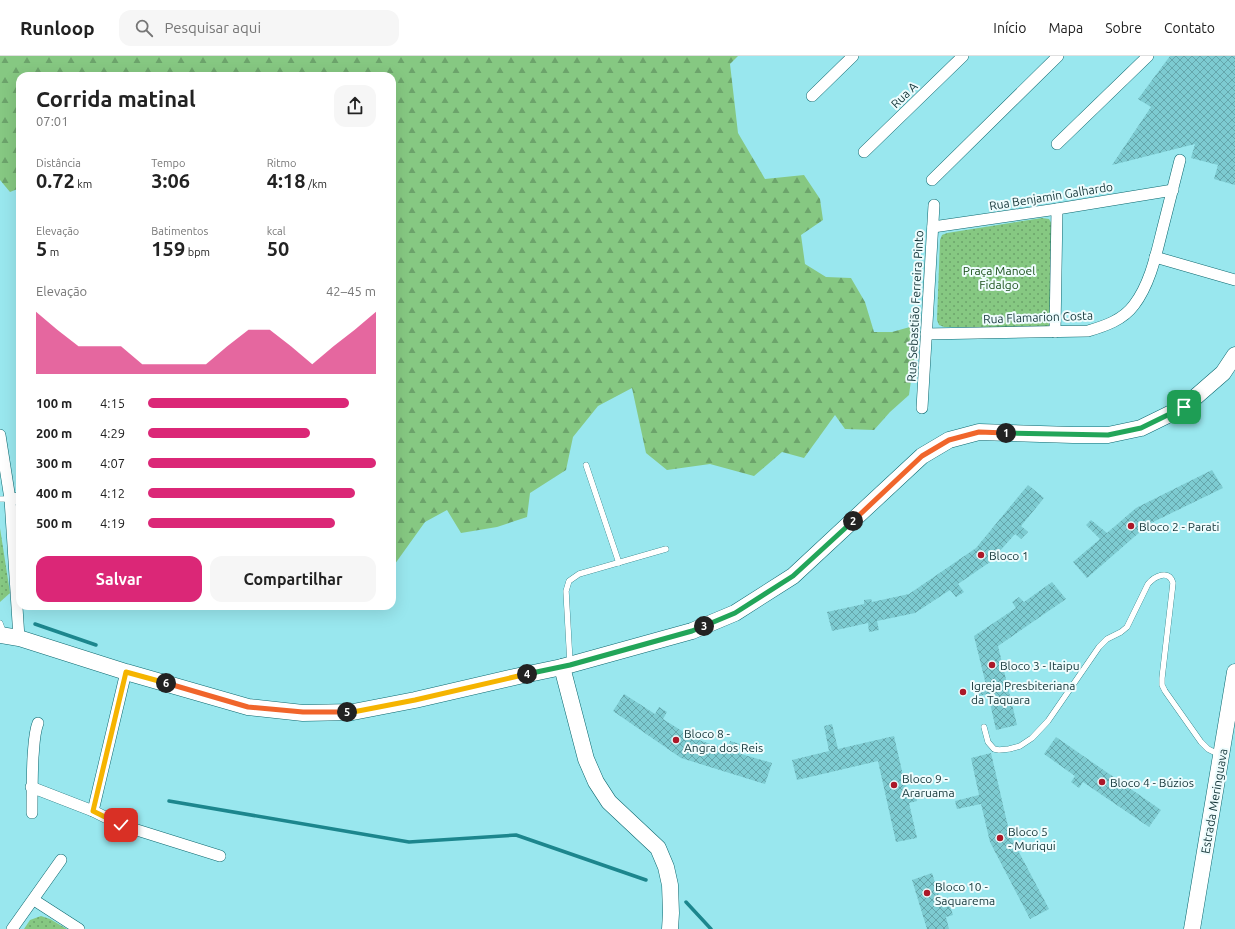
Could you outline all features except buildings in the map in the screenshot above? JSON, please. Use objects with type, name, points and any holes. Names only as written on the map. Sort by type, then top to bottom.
[{"type":"main road","points":[[6,633],[126,672],[248,707],[303,712],[353,712],[415,700],[566,666],[692,631],[735,613],[793,576],[922,456],[949,440],[979,432],[1108,435],[1141,428],[1184,407],[1229,371],[1235,355]]},
{"type":"main road","points":[[566,666],[586,759],[596,782],[609,802],[658,848],[666,867],[670,885],[670,929]]},
{"type":"main road","name":"Estrada Meringuava","points":[[1192,929],[1222,756],[1231,723],[1235,672]]},
{"type":"street","points":[[812,96],[853,56]]},
{"type":"street","name":"Rua A","points":[[864,152],[963,56]]},
{"type":"street","points":[[932,180],[1058,56]]},
{"type":"street","points":[[1057,144],[1148,56]]},
{"type":"street","name":"Rua Flamarion Costa","points":[[926,334],[1088,331],[1104,326],[1122,317],[1134,305],[1144,289],[1155,257],[1180,160]]},
{"type":"street","name":"Rua Benjamin Galhardo","points":[[933,227],[1173,190]]},
{"type":"street","name":"Rua Sebastião Ferreira Pinto","points":[[922,408],[934,205]]},
{"type":"street","points":[[1055,332],[1057,209]]},
{"type":"street","points":[[1155,257],[1235,280]]},
{"type":"street","points":[[0,435],[10,499],[6,633]]},
{"type":"street","points":[[93,811],[126,672]]},
{"type":"street","points":[[32,813],[31,787],[34,745],[38,723]]},
{"type":"street","points":[[31,787],[93,811],[121,825],[220,856]]},
{"type":"street","points":[[12,929],[61,860]]},
{"type":"street","points":[[34,900],[79,929]]},
{"type":"lane","points":[[586,464],[619,562]]},
{"type":"lane","points":[[566,666],[566,591],[569,581],[579,574],[666,549]]},
{"type":"lane","points":[[984,727],[988,742],[994,749],[1009,749],[1020,746],[1032,738],[1048,721],[1099,647],[1108,639],[1127,627],[1148,584],[1158,575],[1165,575],[1172,579],[1173,583],[1162,685],[1164,691],[1201,742],[1208,749],[1222,756]]},
{"type":"green space","points":[[0,56],[738,56],[730,64],[738,133],[765,179],[804,175],[820,199],[823,220],[801,235],[805,264],[826,277],[851,278],[865,302],[874,332],[892,332],[917,325],[909,395],[890,412],[874,430],[845,429],[835,415],[804,458],[782,452],[754,476],[710,464],[667,470],[646,453],[632,388],[598,406],[573,437],[566,470],[530,493],[527,517],[497,527],[461,533],[447,510],[425,522],[396,562],[396,72],[16,72],[16,190],[10,192],[0,180]]},
{"type":"green space","name":"Praça Manoel Fidalgo","points":[[1042,218],[1049,219],[1053,226],[1050,325],[1045,328],[944,327],[939,325],[937,320],[940,240],[942,235]]},
{"type":"green space","points":[[0,528],[10,593],[0,602]]},
{"type":"green space","points":[[41,916],[50,919],[67,929],[24,929],[30,920]]},
{"type":"waterway","points":[[35,624],[96,645]]},
{"type":"waterway","points":[[169,801],[409,842],[516,835],[646,880]]},
{"type":"waterway","points":[[686,902],[711,929]]},
{"type":"place","name":"Bloco 2 - Parati","points":[[1131,526]]},
{"type":"place","name":"Bloco 1","points":[[981,555]]},
{"type":"place","name":"Bloco 3 - Itaipu","points":[[992,665]]},
{"type":"place","name":"Igreja Presbiteriana da Taquara","points":[[963,692]]},
{"type":"place","name":"Bloco 8 - Angra dos Reis","points":[[676,740]]},
{"type":"place","name":"Bloco 4 - Búzios","points":[[1102,782]]},
{"type":"place","name":"Bloco 9 - Araruama","points":[[894,785]]},
{"type":"place","name":"Bloco 5 - Muriqui","points":[[1000,838]]},
{"type":"place","name":"Bloco 10 - Saquarema","points":[[927,893]]},
{"type":"route","points":[[121,825],[93,811],[126,672],[248,707],[303,712],[353,712],[415,700],[570,665],[692,631],[735,613],[793,576],[922,456],[949,440],[979,432],[1108,435],[1141,428],[1184,407]]}]
